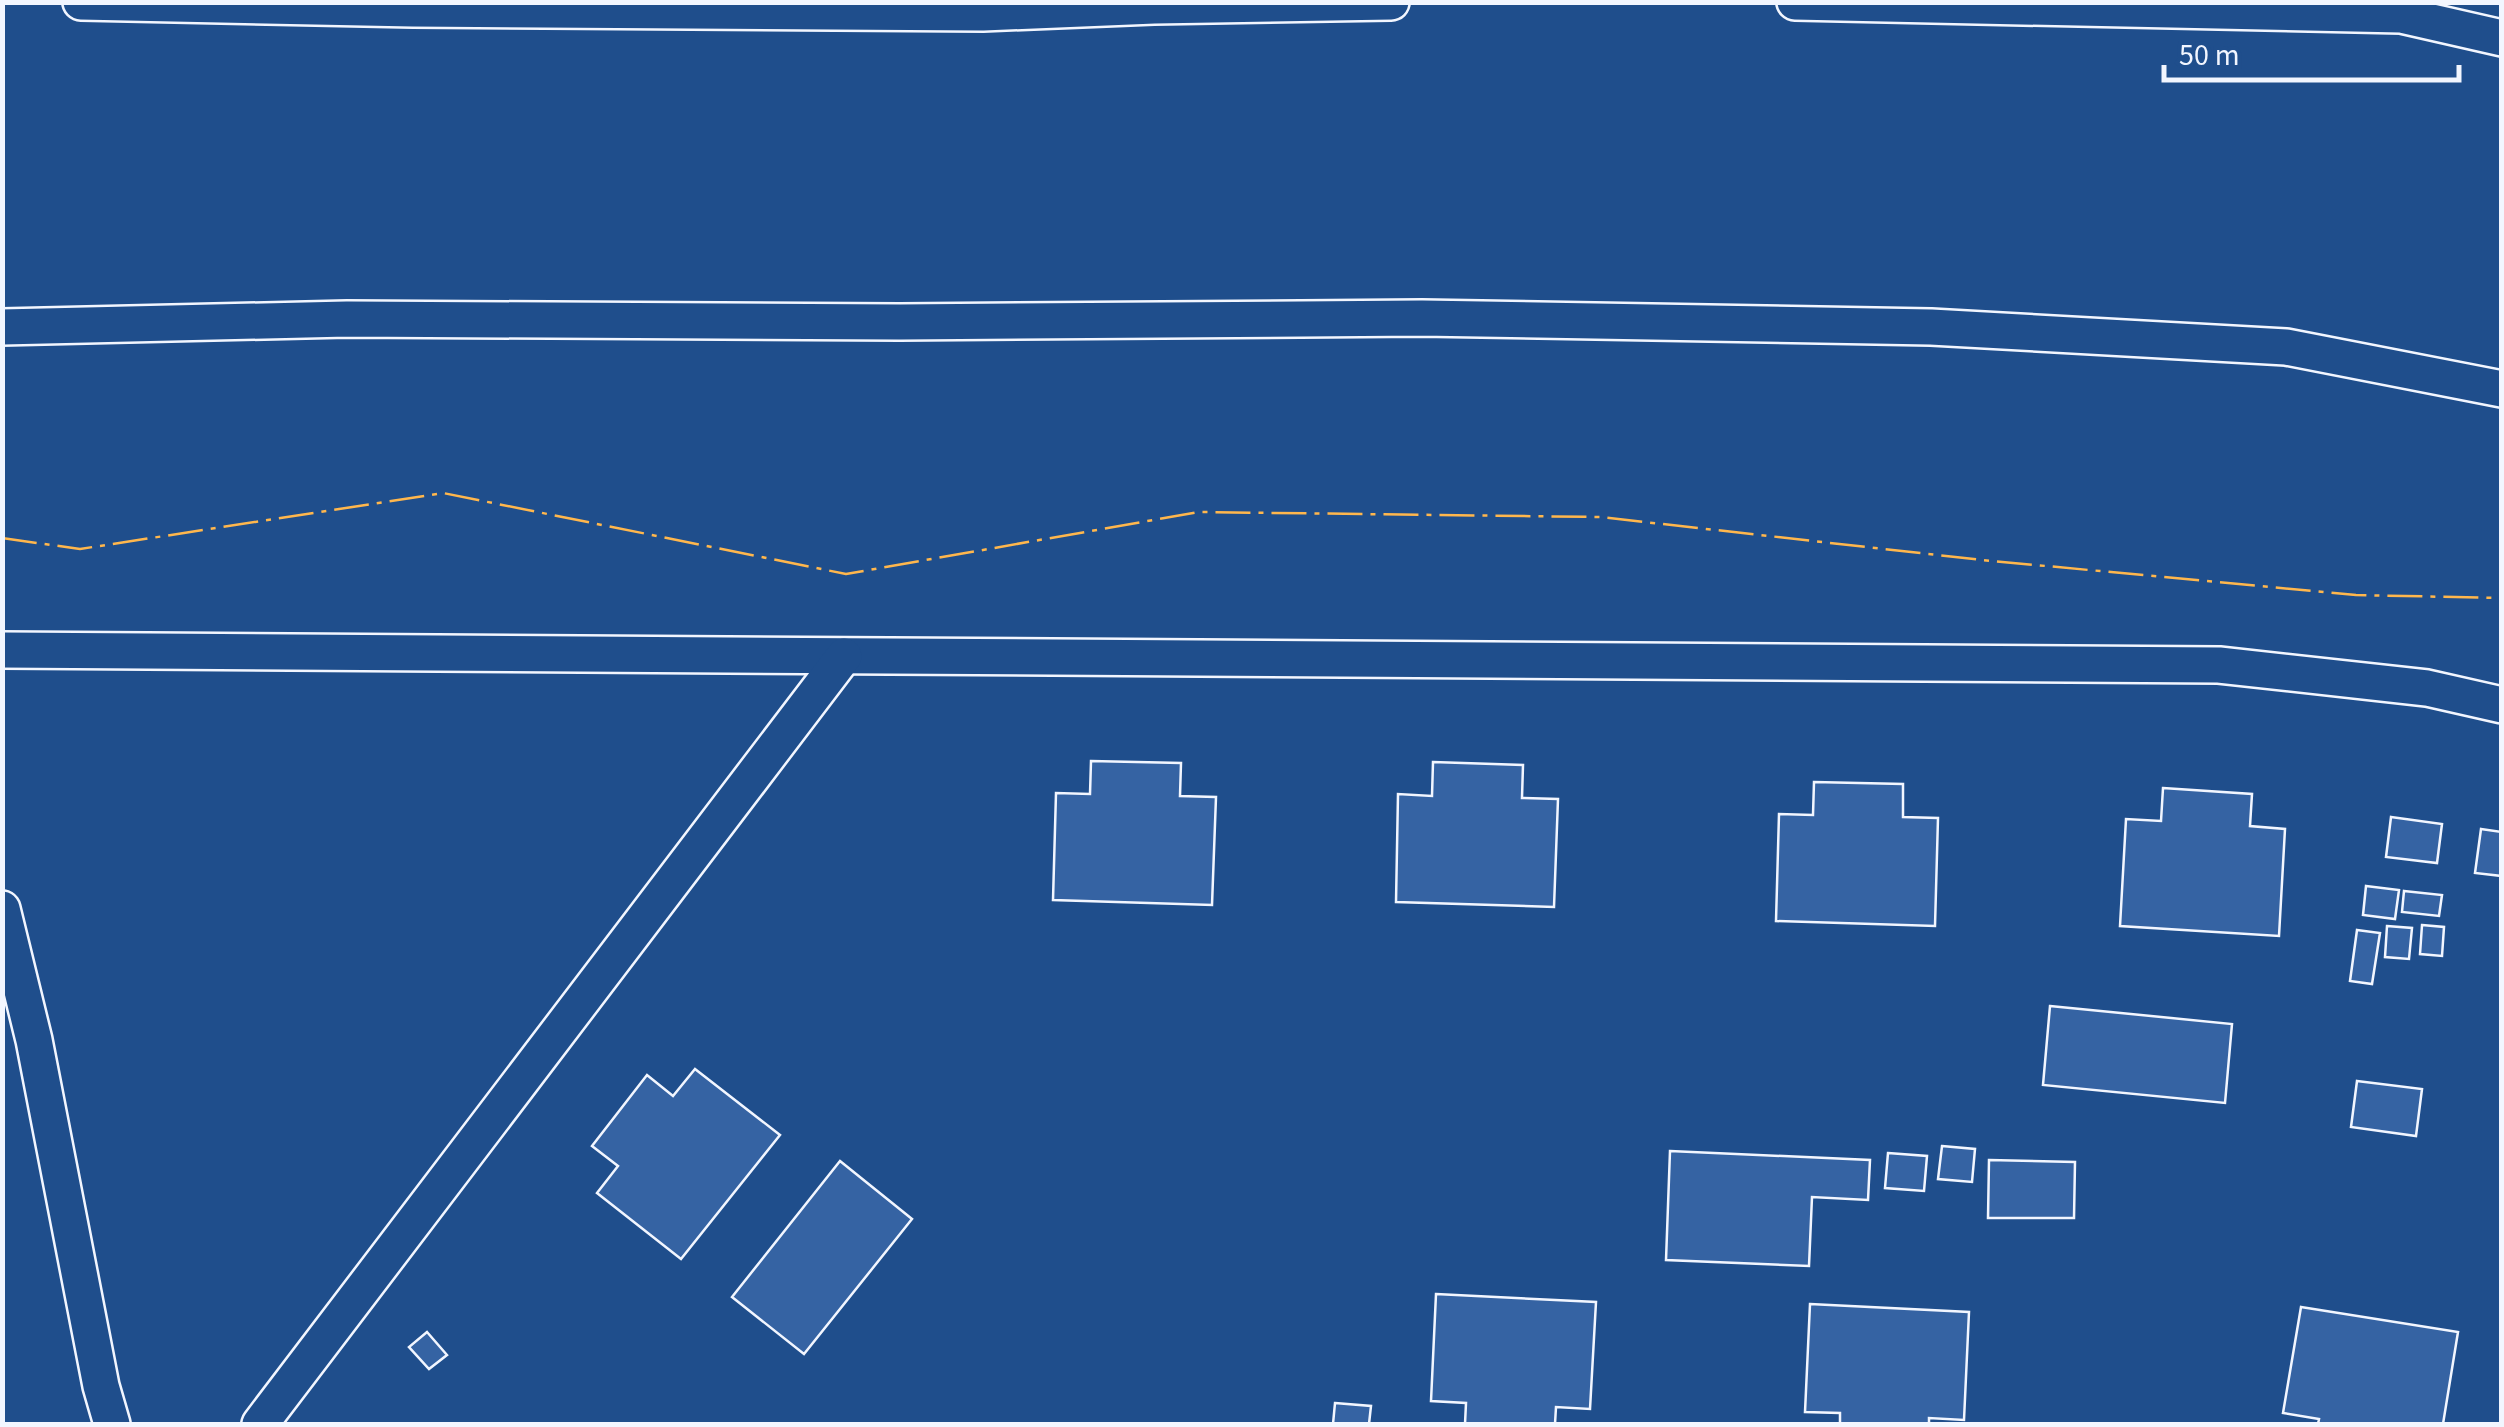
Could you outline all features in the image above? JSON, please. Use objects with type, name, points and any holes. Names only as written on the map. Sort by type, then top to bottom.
[{"type":"street","points":[[81,2],[983,8],[1392,2]]},
{"type":"street","points":[[1795,2],[2402,9],[2502,38]]},
{"type":"street","points":[[2,327],[347,319],[900,322],[1402,318],[1931,327],[2286,347],[2502,389]]},
{"type":"street","points":[[2,650],[2220,665],[2427,688],[2502,705]]},
{"type":"street","points":[[260,1424],[844,656]]},
{"type":"street","points":[[2,909],[34,1040],[100,1386],[112,1424]]},
{"type":"building","points":[[1091,761],[1181,763],[1180,796],[1216,797],[1212,905],[1053,900],[1056,793],[1090,794]]},
{"type":"building","points":[[1433,762],[1523,765],[1522,798],[1558,799],[1554,907],[1396,902],[1398,794],[1432,796]]},
{"type":"building","points":[[1814,782],[1903,784],[1903,817],[1938,818],[1935,926],[1776,921],[1779,814],[1813,815]]},
{"type":"building","points":[[2163,788],[2252,794],[2250,826],[2285,829],[2279,936],[2120,926],[2126,819],[2161,821]]},
{"type":"building","points":[[2391,817],[2442,824],[2437,863],[2386,857]]},
{"type":"building","points":[[2481,829],[2502,832],[2502,876],[2475,873]]},
{"type":"building","points":[[2366,886],[2399,890],[2395,919],[2363,915]]},
{"type":"building","points":[[2404,891],[2442,895],[2439,916],[2402,912]]},
{"type":"building","points":[[2422,925],[2444,927],[2442,956],[2420,954]]},
{"type":"building","points":[[2387,926],[2412,928],[2409,959],[2385,957]]},
{"type":"building","points":[[2357,930],[2380,933],[2372,984],[2350,981]]},
{"type":"building","points":[[2050,1006],[2232,1024],[2225,1103],[2043,1085]]},
{"type":"building","points":[[695,1069],[780,1135],[681,1259],[597,1193],[618,1166],[592,1146],[647,1075],[673,1096]]},
{"type":"building","points":[[2357,1081],[2422,1089],[2416,1136],[2351,1127]]},
{"type":"building","points":[[1942,1146],[1975,1149],[1972,1182],[1938,1179]]},
{"type":"building","points":[[1670,1151],[1870,1160],[1868,1200],[1812,1197],[1809,1266],[1666,1260]]},
{"type":"building","points":[[1888,1153],[1927,1156],[1924,1191],[1885,1188]]},
{"type":"building","points":[[1989,1160],[2075,1162],[2074,1218],[1988,1218]]},
{"type":"building","points":[[840,1161],[912,1219],[804,1354],[732,1297]]},
{"type":"building","points":[[1436,1294],[1596,1302],[1590,1409],[1556,1407],[1555,1424],[1465,1424],[1466,1403],[1431,1401]]},
{"type":"building","points":[[1810,1304],[1969,1312],[1964,1420],[1929,1418],[1929,1424],[1840,1424],[1840,1413],[1805,1412]]},
{"type":"building","points":[[2301,1307],[2458,1332],[2443,1424],[2318,1424],[2319,1419],[2283,1413]]},
{"type":"building","points":[[427,1332],[447,1355],[429,1369],[409,1347]]},
{"type":"building","points":[[1335,1403],[1371,1406],[1369,1424],[1333,1424]]},
{"type":"power","points":[[2,538],[80,549],[443,493],[846,574],[1199,512],[1600,517],[1982,560],[2356,595],[2502,598]]}]
